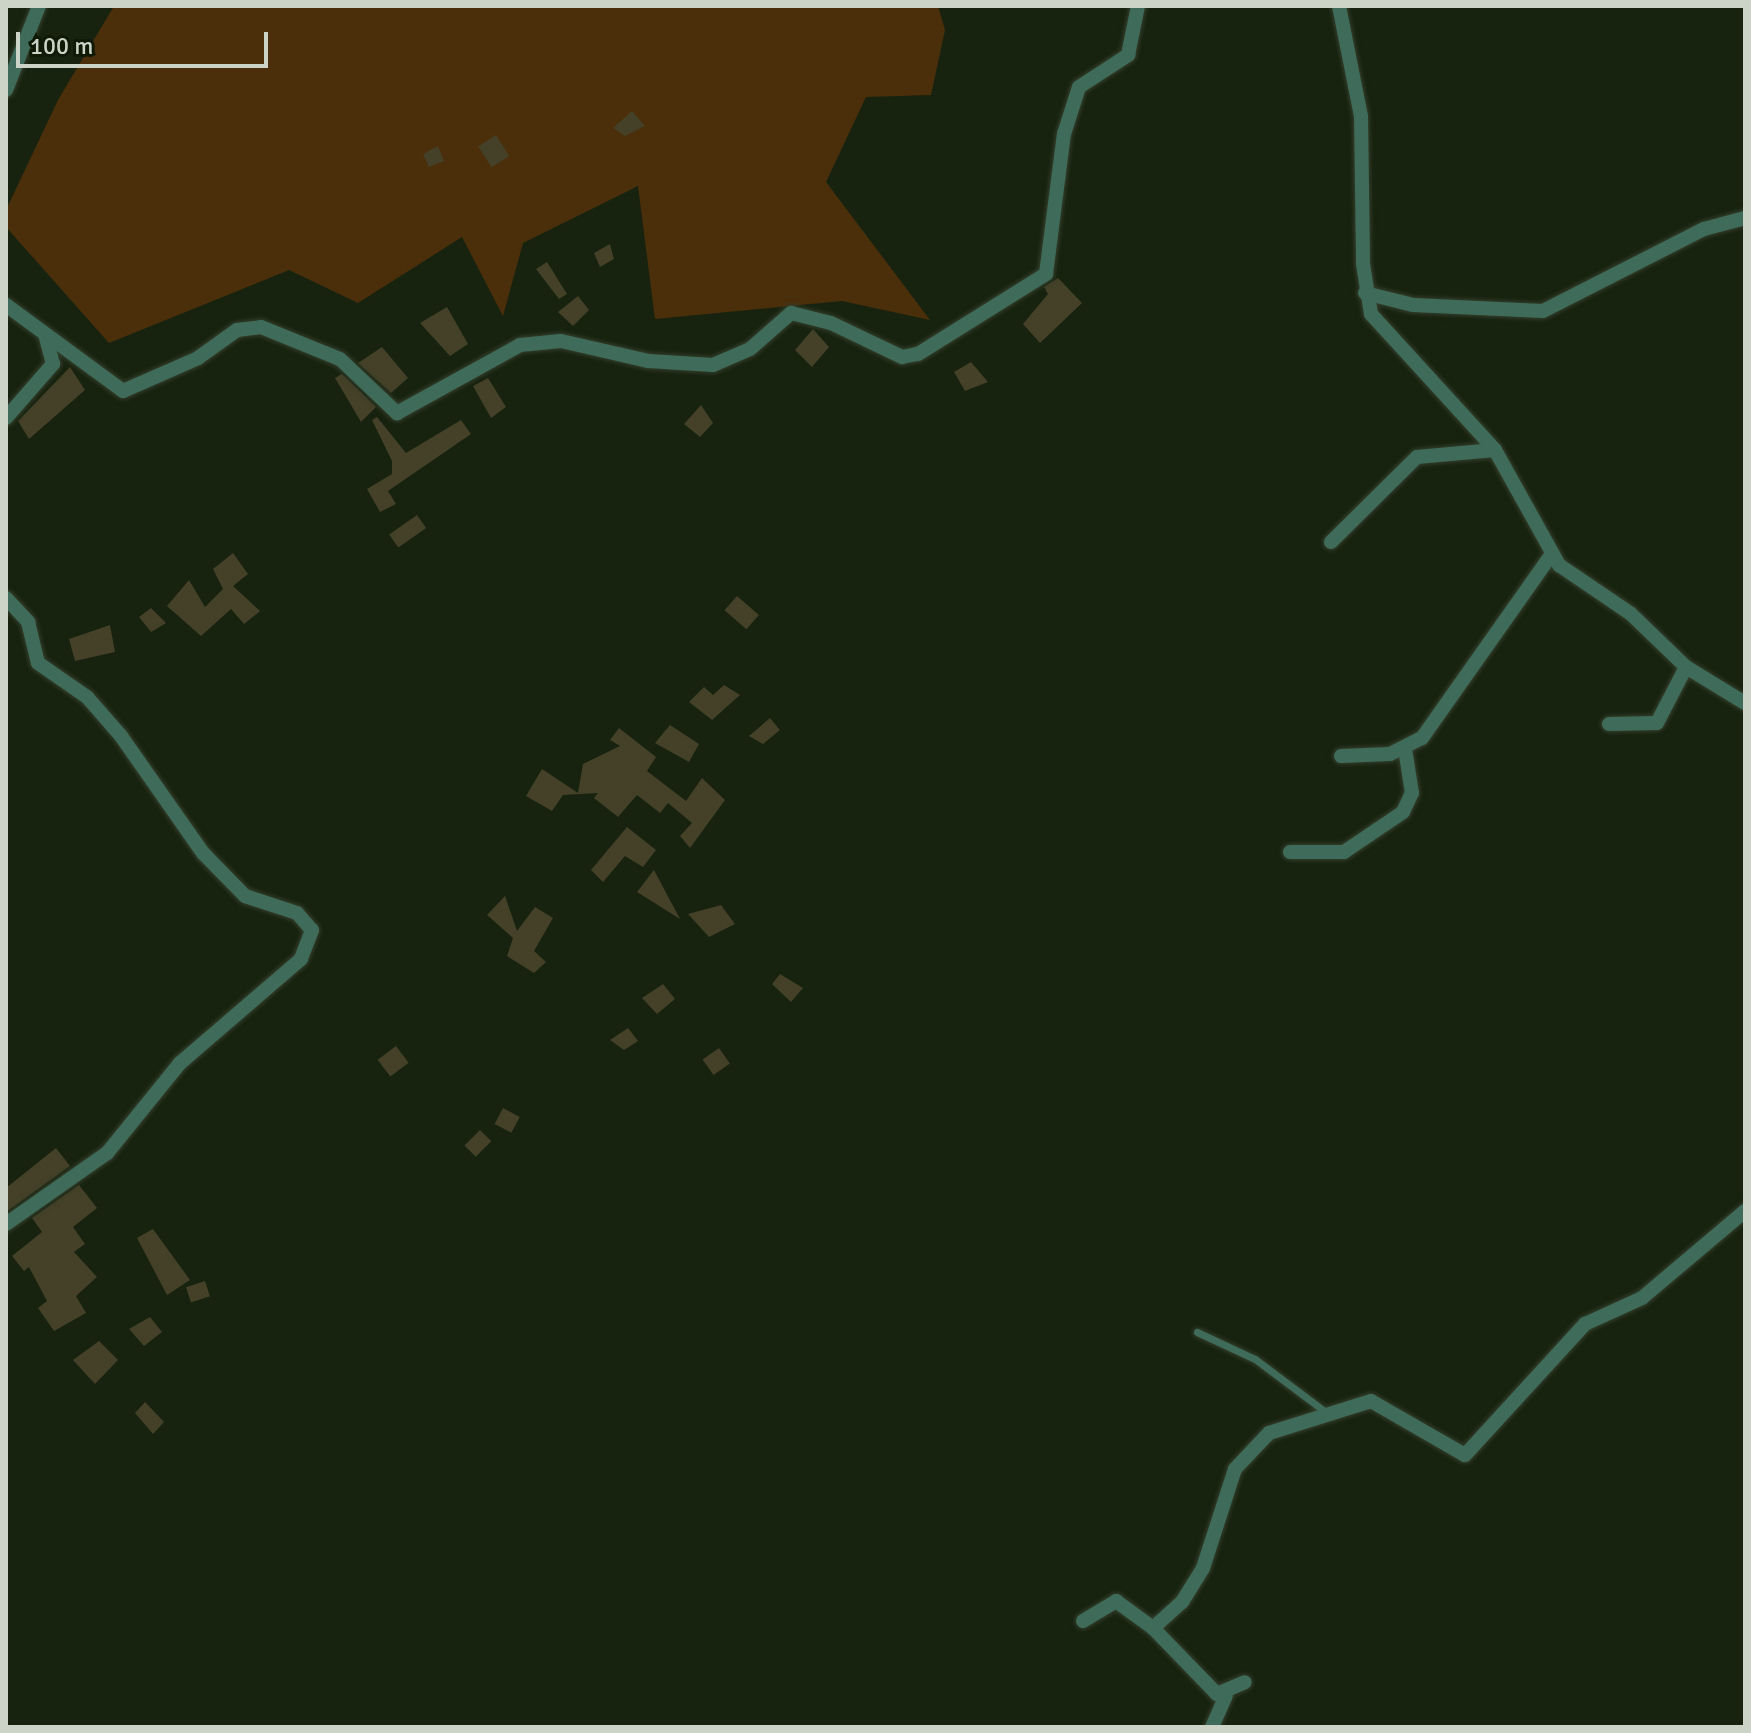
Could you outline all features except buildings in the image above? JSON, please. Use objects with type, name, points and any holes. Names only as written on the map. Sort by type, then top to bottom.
[{"type":"street","points":[[6,90],[39,6]]},
{"type":"street","points":[[6,305],[38,324],[123,391],[198,358],[237,330],[283,332],[340,359],[397,413],[520,345],[561,341],[648,361],[713,365],[750,349],[791,313],[831,323],[902,357],[918,354],[1046,274],[1064,134],[1079,87],[1128,55],[1138,6]]},
{"type":"street","points":[[1339,6],[1361,116],[1365,293],[1376,322],[1495,450],[1551,555],[1686,667],[1745,703]]},
{"type":"street","points":[[1365,293],[1413,305],[1543,311],[1704,229],[1745,218]]},
{"type":"street","points":[[6,418],[53,364],[54,348],[38,324]]},
{"type":"street","points":[[1331,542],[1417,457],[1495,450]]},
{"type":"street","points":[[1341,756],[1405,749],[1473,672],[1551,555]]},
{"type":"street","points":[[6,598],[28,622],[38,663],[87,697],[121,736],[203,853],[245,896],[297,913],[312,930],[301,959],[180,1063],[107,1153],[6,1224]]},
{"type":"street","points":[[1609,724],[1657,723],[1686,667]]},
{"type":"street","points":[[1290,852],[1344,852],[1403,812],[1412,793],[1405,749]]},
{"type":"street","points":[[1153,1628],[1194,1586],[1245,1450],[1323,1410],[1371,1401],[1465,1455],[1585,1324],[1642,1298],[1745,1211]]},
{"type":"street","points":[[1083,1621],[1116,1601],[1153,1628],[1187,1670],[1226,1696]]},
{"type":"street","points":[[1212,1727],[1226,1696],[1245,1682]]},
{"type":"lane","points":[[1197,1332],[1255,1359],[1323,1410]]},
{"type":"shaded area","points":[[114,6],[938,6],[945,30],[931,95],[866,97],[826,182],[930,320],[842,301],[655,319],[638,186],[523,243],[503,316],[462,237],[358,303],[289,270],[109,343],[6,227],[6,210],[58,100]]}]
